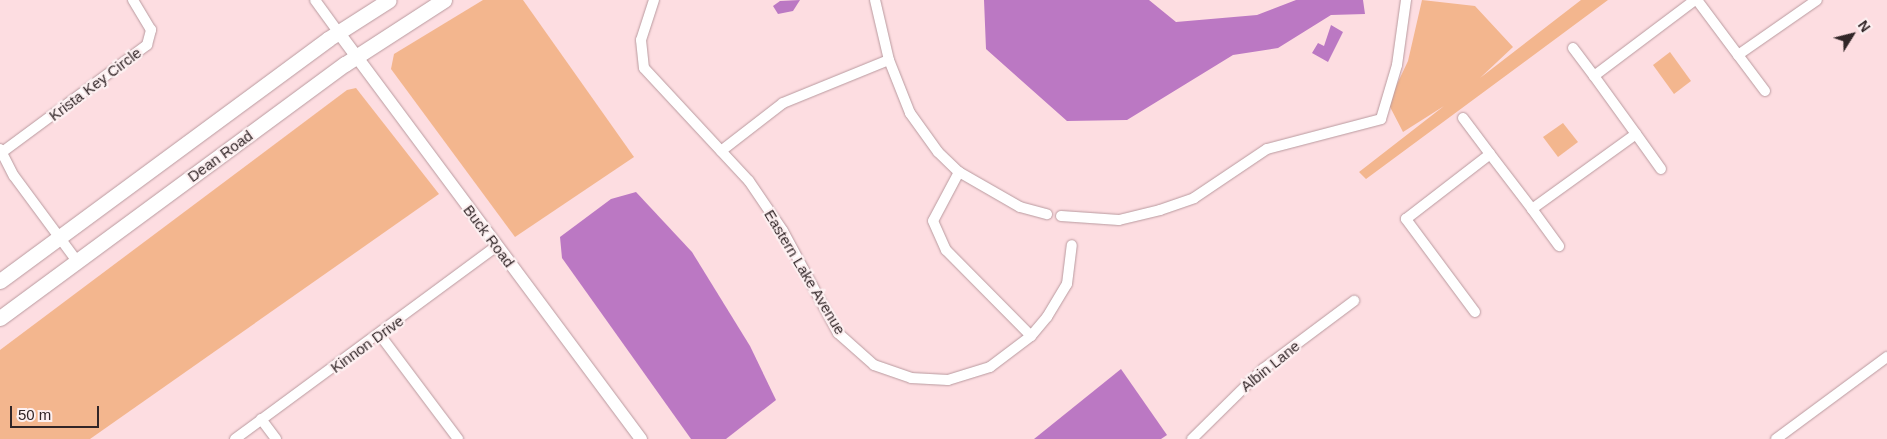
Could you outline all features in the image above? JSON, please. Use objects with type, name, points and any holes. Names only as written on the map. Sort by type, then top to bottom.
[{"type":"main road","name":"Dean Road","points":[[0,281],[339,32],[389,0]]},
{"type":"main road","name":"Dean Road","points":[[0,318],[356,56],[444,0]]},
{"type":"street","name":"Krista Key Circle","points":[[0,151],[147,45],[151,30],[133,0]]},
{"type":"street","points":[[315,0],[339,32]]},
{"type":"street","name":"Eastern Lake Avenue","points":[[654,0],[640,40],[644,68],[749,181],[783,232],[838,333],[874,365],[911,378],[948,380],[990,367],[1031,336],[1067,284],[1072,245]]},
{"type":"street","points":[[876,0],[889,60],[910,113],[959,172],[1020,207],[1047,214]]},
{"type":"street","points":[[1061,216],[1119,220],[1160,210],[1194,198],[1267,149],[1381,119],[1397,65],[1406,0]]},
{"type":"street","points":[[1594,76],[1696,0],[1765,91]]},
{"type":"street","points":[[1738,55],[1817,0]]},
{"type":"street","name":"Buck Road","points":[[339,32],[641,439]]},
{"type":"street","points":[[1574,48],[1662,169]]},
{"type":"street","points":[[721,151],[783,103],[889,60]]},
{"type":"street","points":[[1463,118],[1559,246]]},
{"type":"street","points":[[1532,209],[1636,134]]},
{"type":"street","points":[[0,151],[76,261]]},
{"type":"street","points":[[1475,312],[1406,219],[1490,154]]},
{"type":"street","points":[[959,172],[933,221],[946,250],[1031,336]]},
{"type":"street","name":"Kinnon Drive","points":[[234,439],[380,334],[497,246]]},
{"type":"street","name":"Albin Lane","points":[[1192,439],[1263,369],[1354,301]]},
{"type":"street","points":[[380,334],[458,439]]},
{"type":"street","points":[[1776,439],[1887,357]]},
{"type":"street","points":[[261,419],[276,439]]},
{"type":"shaded area","points":[[483,0],[523,0],[634,157],[515,237],[391,69],[394,54]]},
{"type":"shaded area","points":[[800,0],[793,11],[778,14],[773,6],[780,1]]},
{"type":"shaded area","points":[[984,0],[1149,0],[1176,22],[1257,15],[1296,0],[1363,0],[1365,14],[1331,15],[1278,48],[1233,55],[1127,120],[1067,121],[986,49]]},
{"type":"shaded area","points":[[1422,0],[1475,6],[1513,47],[1480,78],[1581,0],[1608,0],[1366,179],[1359,172],[1444,106],[1403,132],[1388,103],[1408,61]]},
{"type":"shaded area","points":[[1331,25],[1343,32],[1328,62],[1312,53],[1318,43],[1324,46]]},
{"type":"shaded area","points":[[1670,52],[1691,81],[1674,94],[1653,65]]},
{"type":"shaded area","points":[[356,88],[439,194],[90,439],[0,439],[0,350],[347,90]]},
{"type":"shaded area","points":[[1563,123],[1578,142],[1558,157],[1543,137]]},
{"type":"shaded area","points":[[636,192],[692,252],[750,346],[776,400],[726,439],[691,439],[562,258],[560,237],[611,199]]},
{"type":"shaded area","points":[[1121,369],[1167,435],[1161,439],[1034,439]]}]
